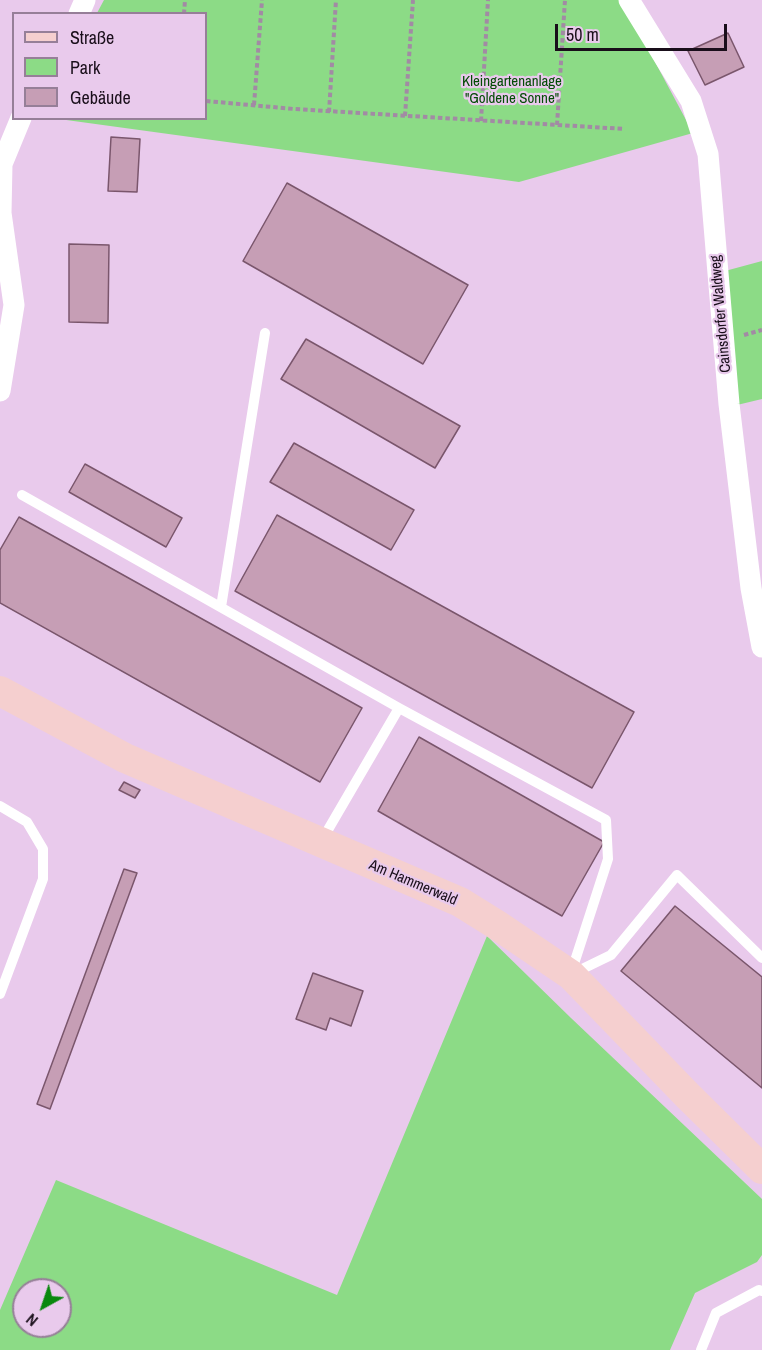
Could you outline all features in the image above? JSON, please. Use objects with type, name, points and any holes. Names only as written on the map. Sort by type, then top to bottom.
[{"type":"main road","name":"Am Hammerwald","points":[[0,691],[125,758],[460,902],[571,975],[687,1095],[762,1168]]},
{"type":"street","name":"Cainsdorfer Waldweg","points":[[629,0],[691,101],[708,154],[729,404],[751,588],[762,647]]},
{"type":"street","points":[[0,392],[14,305],[1,213],[2,164],[20,120]]},
{"type":"lane","points":[[220,607],[265,333]]},
{"type":"lane","points":[[22,495],[399,708],[606,820],[608,859],[571,975]]},
{"type":"lane","points":[[320,843],[399,708]]},
{"type":"lane","points":[[0,806],[27,822],[43,849],[43,879],[0,994]]},
{"type":"lane","points":[[571,975],[611,955],[677,874],[762,958]]},
{"type":"lane","points":[[701,1350],[716,1313],[759,1290],[762,1291]]},
{"type":"path","points":[[254,105],[262,0]]},
{"type":"path","points":[[329,112],[336,0]]},
{"type":"path","points":[[405,116],[413,0]]},
{"type":"path","points":[[481,121],[488,0]]},
{"type":"path","points":[[557,125],[565,0]]},
{"type":"path","points":[[207,100],[329,112],[625,129]]},
{"type":"green space","name":"Kleingartenanlage \"Goldene Sonne\"","points":[[104,0],[622,0],[693,133],[519,182],[66,120],[207,120],[207,12],[98,12]]},
{"type":"green space","points":[[762,261],[762,399],[737,405],[725,271]]},
{"type":"green space","points":[[487,936],[762,1199],[762,1255],[757,1262],[695,1293],[670,1350],[0,1350],[0,1310],[12,1282],[12,1338],[72,1338],[72,1278],[14,1278],[56,1180],[337,1295]]},
{"type":"building","points":[[728,33],[744,67],[705,85],[688,51]]},
{"type":"building","points":[[111,137],[140,139],[137,192],[108,191]]},
{"type":"building","points":[[287,183],[468,285],[423,364],[243,261]]},
{"type":"building","points":[[69,244],[109,245],[108,323],[69,322]]},
{"type":"building","points":[[306,339],[460,426],[435,468],[281,379]]},
{"type":"building","points":[[294,443],[414,510],[391,550],[270,482]]},
{"type":"building","points":[[85,464],[182,518],[166,547],[69,492]]},
{"type":"building","points":[[277,515],[634,712],[592,788],[235,591]]},
{"type":"building","points":[[19,517],[362,708],[320,782],[0,603],[0,550]]},
{"type":"building","points":[[419,737],[604,842],[562,916],[378,811]]},
{"type":"building","points":[[124,782],[140,790],[135,798],[119,790]]},
{"type":"building","points":[[124,869],[137,873],[50,1109],[37,1104]]},
{"type":"building","points":[[675,906],[762,977],[762,1088],[621,971]]},
{"type":"building","points":[[313,973],[363,991],[351,1026],[330,1018],[326,1030],[296,1019]]}]
